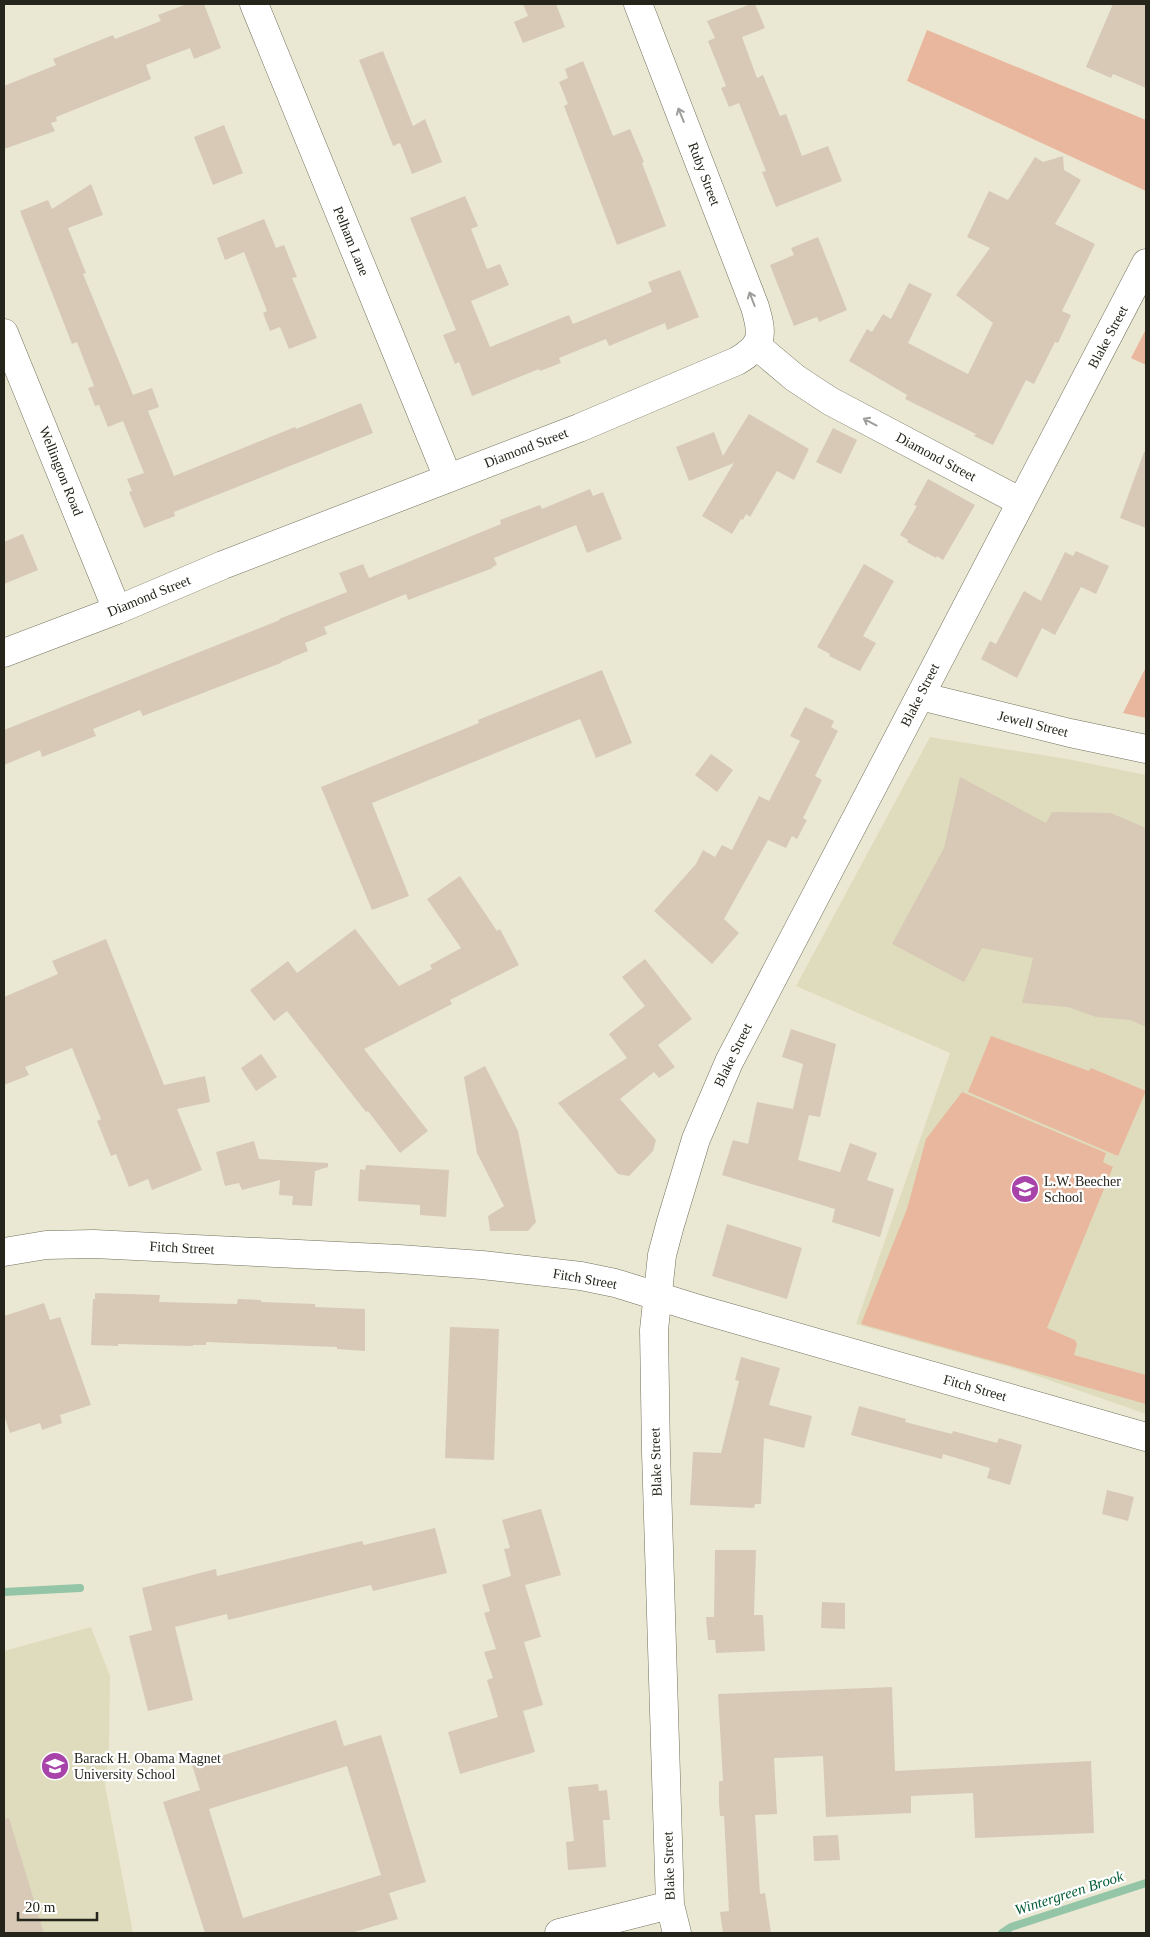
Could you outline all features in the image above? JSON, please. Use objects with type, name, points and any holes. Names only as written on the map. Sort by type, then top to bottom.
[{"type":"street","name":"Pelham Lane","points":[[254,4],[448,478]]},
{"type":"street","name":"Ruby Street","points":[[638,4],[755,307],[760,325],[760,338],[757,346]]},
{"type":"street","name":"Blake Street","points":[[677,1933],[670,1905],[654,1330],[662,1255],[670,1225],[693,1147],[708,1109],[744,1032],[1146,263]]},
{"type":"street","name":"Wellington Road","points":[[4,333],[117,610]]},
{"type":"street","name":"Diamond Street","points":[[4,653],[117,610],[223,565],[579,428],[737,361],[749,354],[757,346],[795,378],[830,401],[1021,502]]},
{"type":"street","name":"Jewell Street","points":[[920,696],[1070,733],[1146,749]]},
{"type":"street","name":"Fitch Street","points":[[4,1252],[46,1244],[94,1244],[398,1259],[581,1276],[616,1283],[727,1318],[1146,1437]]},
{"type":"street","points":[[559,1933],[670,1905]]},
{"type":"shaded area","points":[[927,30],[1146,120],[1146,191],[907,81]]},
{"type":"shaded area","points":[[1146,329],[1146,365],[1131,358]]},
{"type":"shaded area","points":[[1146,667],[1146,718],[1123,713]]},
{"type":"shaded area","name":"L.W. Beecher School","points":[[930,737],[1067,759],[1146,775],[1146,1414],[1023,1371],[856,1324],[950,1053],[796,986]]},
{"type":"shaded area","points":[[991,1036],[1089,1071],[1091,1068],[1146,1091],[1118,1156],[968,1092]]},
{"type":"shaded area","points":[[962,1092],[1106,1153],[1103,1162],[1113,1167],[1047,1328],[1075,1340],[1077,1344],[1074,1355],[1146,1375],[1146,1404],[861,1324],[907,1209],[926,1139]]},
{"type":"shaded area","name":"Barack H. Obama Magnet University School","points":[[91,1627],[110,1676],[109,1747],[105,1785],[133,1933],[4,1933],[4,1651]]},
{"type":"building","points":[[187,4],[204,4],[221,48],[194,59],[190,48],[146,65],[151,79],[56,117],[57,121],[51,123],[55,131],[4,149],[4,86],[56,65],[53,59],[113,35],[115,39],[161,21],[158,15]]},
{"type":"building","points":[[523,4],[556,4],[565,27],[523,43],[514,22],[528,16]]},
{"type":"building","points":[[755,4],[765,28],[742,37],[757,78],[763,75],[780,116],[786,114],[802,156],[828,146],[842,181],[776,207],[762,172],[766,171],[739,103],[729,107],[721,88],[726,86],[708,41],[715,38],[707,21]]},
{"type":"building","points":[[1113,4],[1146,4],[1146,88],[1113,74],[1111,78],[1086,67]]},
{"type":"building","points":[[383,51],[413,126],[425,119],[442,162],[412,174],[400,143],[393,146],[359,60]]},
{"type":"building","points":[[583,61],[613,136],[630,129],[644,162],[642,163],[666,226],[617,245],[564,106],[568,104],[559,82],[568,78],[565,69]]},
{"type":"building","points":[[224,125],[243,173],[213,185],[194,137]]},
{"type":"building","points":[[1063,156],[1064,170],[1081,180],[1055,224],[1095,244],[1062,311],[1071,315],[1058,343],[1055,342],[1034,384],[1026,380],[993,445],[974,436],[976,434],[905,399],[907,395],[849,361],[867,329],[872,332],[883,314],[891,319],[909,283],[932,294],[908,343],[968,374],[993,323],[956,295],[990,248],[967,237],[989,191],[1008,200],[1035,157],[1043,162]]},
{"type":"building","points":[[91,184],[103,215],[68,228],[86,273],[83,274],[133,395],[152,388],[159,407],[148,411],[174,476],[295,427],[296,429],[361,403],[373,433],[174,512],[175,516],[144,528],[129,492],[132,491],[127,479],[144,473],[123,421],[108,427],[99,405],[95,406],[88,388],[94,386],[77,342],[72,344],[20,211],[48,200],[52,209]]},
{"type":"building","points":[[465,196],[478,226],[471,229],[487,269],[500,264],[509,285],[471,301],[490,347],[569,315],[573,324],[652,292],[648,282],[680,270],[699,317],[667,330],[665,323],[609,346],[606,339],[559,358],[561,363],[540,371],[539,369],[472,396],[459,362],[455,364],[443,335],[456,330],[410,218]]},
{"type":"building","points":[[264,219],[276,248],[284,245],[297,277],[292,278],[317,338],[289,349],[280,327],[270,331],[263,313],[267,311],[244,252],[225,260],[217,238]]},
{"type":"building","points":[[818,237],[847,310],[819,322],[817,317],[794,326],[770,265],[794,255],[791,248]]},
{"type":"building","points":[[749,414],[809,449],[794,480],[777,471],[750,517],[746,514],[732,534],[702,516],[734,463],[689,481],[676,447],[714,432],[723,456]]},
{"type":"building","points":[[833,428],[857,440],[841,474],[816,462]]},
{"type":"building","points":[[1144,452],[1146,452],[1146,528],[1120,518]]},
{"type":"building","points":[[928,479],[975,505],[943,560],[907,542],[908,540],[900,535],[917,506],[914,505]]},
{"type":"building","points":[[590,489],[593,496],[603,492],[622,539],[587,553],[576,525],[494,558],[497,565],[493,568],[408,600],[406,594],[324,627],[327,634],[305,643],[308,651],[281,663],[143,716],[140,710],[93,729],[96,736],[42,757],[40,750],[4,765],[4,730],[347,592],[339,573],[363,564],[369,578],[501,524],[500,520],[540,505],[542,509]]},
{"type":"building","points":[[23,534],[38,570],[4,584],[4,542]]},
{"type":"building","points":[[1076,551],[1109,566],[1096,594],[1081,587],[1055,635],[1042,628],[1017,678],[981,659],[990,641],[996,644],[1024,591],[1041,601],[1065,552],[1073,556]]},
{"type":"building","points":[[864,564],[894,581],[863,636],[876,643],[860,671],[829,656],[830,654],[817,647]]},
{"type":"building","points":[[602,670],[632,743],[596,758],[580,719],[372,803],[409,896],[372,910],[321,787],[479,723],[478,720]]},
{"type":"building","points":[[805,707],[834,721],[831,727],[838,731],[815,776],[822,780],[803,818],[807,820],[797,839],[792,836],[786,848],[768,840],[724,919],[739,933],[712,964],[654,911],[696,864],[703,850],[715,857],[722,845],[732,850],[759,796],[769,801],[800,741],[790,736]]},
{"type":"building","points":[[711,754],[733,770],[717,792],[695,775]]},
{"type":"building","points":[[960,777],[1046,823],[1052,812],[1111,813],[1146,828],[1146,1027],[1130,1020],[1096,1017],[1068,1007],[1022,1003],[1033,958],[982,948],[964,982],[892,944],[944,848]]},
{"type":"building","points":[[460,876],[497,931],[500,929],[519,965],[450,1000],[452,1004],[364,1049],[428,1131],[400,1153],[287,1011],[274,1021],[250,990],[288,961],[297,973],[355,929],[399,986],[432,969],[430,965],[461,948],[427,899]]},
{"type":"building","points":[[106,939],[164,1085],[205,1076],[210,1102],[177,1109],[202,1170],[152,1190],[148,1179],[129,1187],[116,1154],[111,1156],[97,1121],[101,1119],[72,1048],[25,1067],[29,1075],[4,1085],[4,997],[58,974],[52,961]]},
{"type":"building","points":[[645,959],[692,1019],[658,1045],[675,1067],[659,1078],[654,1072],[620,1099],[656,1140],[653,1151],[629,1176],[618,1174],[558,1103],[627,1058],[609,1034],[645,1006],[622,977]]},
{"type":"building","points":[[791,1029],[836,1044],[820,1117],[809,1115],[798,1160],[840,1172],[850,1143],[877,1153],[867,1180],[894,1189],[880,1237],[832,1222],[835,1209],[722,1175],[733,1140],[748,1144],[757,1102],[793,1109],[803,1064],[782,1057]]},
{"type":"building","points":[[261,1054],[277,1077],[256,1091],[241,1068]]},
{"type":"building","points":[[485,1066],[518,1131],[536,1222],[528,1231],[490,1231],[488,1216],[504,1206],[477,1153],[464,1077]]},
{"type":"building","points":[[254,1141],[259,1159],[328,1163],[328,1167],[315,1171],[312,1206],[292,1205],[293,1196],[279,1195],[280,1180],[242,1190],[239,1183],[225,1186],[216,1152]]},
{"type":"building","points":[[366,1165],[449,1170],[446,1217],[420,1215],[420,1205],[358,1201],[360,1169],[365,1170]]},
{"type":"building","points":[[727,1224],[802,1248],[787,1299],[712,1276]]},
{"type":"building","points":[[95,1293],[160,1295],[159,1302],[237,1304],[238,1299],[261,1300],[261,1302],[315,1304],[315,1307],[365,1309],[365,1351],[337,1349],[337,1347],[206,1342],[206,1345],[193,1346],[91,1345],[93,1299],[95,1299]]},
{"type":"building","points":[[44,1303],[50,1320],[60,1317],[91,1405],[60,1415],[62,1423],[42,1430],[40,1423],[10,1433],[4,1415],[4,1316]]},
{"type":"building","points":[[450,1327],[499,1329],[494,1460],[445,1458]]},
{"type":"building","points":[[741,1357],[780,1368],[769,1405],[812,1416],[804,1448],[764,1438],[761,1504],[755,1504],[754,1508],[690,1505],[693,1452],[721,1453],[739,1381],[735,1380]]},
{"type":"building","points":[[859,1406],[906,1419],[905,1422],[952,1434],[953,1431],[997,1443],[999,1438],[1022,1445],[1010,1485],[987,1478],[990,1468],[943,1454],[942,1459],[851,1435]]},
{"type":"building","points":[[1107,1490],[1134,1497],[1128,1521],[1102,1514]]},
{"type":"building","points":[[541,1509],[561,1575],[525,1585],[541,1637],[524,1642],[543,1705],[523,1711],[535,1752],[460,1774],[448,1732],[498,1717],[487,1680],[493,1678],[484,1652],[496,1649],[484,1613],[490,1611],[482,1585],[511,1576],[504,1549],[510,1548],[502,1520]]},
{"type":"building","points":[[435,1528],[447,1573],[373,1591],[371,1585],[228,1620],[227,1614],[175,1627],[193,1700],[148,1711],[129,1636],[152,1630],[142,1588],[216,1569],[217,1576],[362,1541],[364,1545]]},
{"type":"building","points":[[715,1550],[756,1550],[754,1615],[763,1615],[765,1651],[716,1653],[715,1640],[708,1640],[706,1617],[714,1617]]},
{"type":"building","points":[[822,1602],[845,1603],[845,1629],[821,1628]]},
{"type":"building","points":[[892,1687],[895,1771],[1091,1761],[1094,1833],[975,1838],[973,1793],[911,1796],[911,1813],[826,1817],[823,1756],[774,1758],[777,1814],[755,1815],[760,1894],[765,1893],[771,1933],[723,1933],[720,1912],[729,1911],[724,1816],[720,1816],[719,1803],[719,1781],[723,1781],[718,1694]]},
{"type":"building","points":[[336,1720],[344,1746],[381,1735],[426,1882],[389,1893],[398,1919],[351,1933],[205,1933],[163,1802],[200,1790],[192,1765]],"holes":[[[347,1766],[381,1875],[243,1918],[209,1809]]]},
{"type":"building","points":[[598,1784],[599,1791],[607,1790],[610,1820],[603,1820],[606,1867],[568,1870],[566,1842],[574,1841],[568,1787]]},
{"type":"building","points":[[9,1818],[44,1933],[4,1933],[4,1819]]},
{"type":"building","points":[[838,1835],[840,1860],[814,1861],[813,1836]]},
{"type":"waterway","points":[[4,1592],[80,1588]]},
{"type":"waterway","name":"Wintergreen Brook","points":[[1002,1933],[1011,1927],[1146,1883]]},
{"type":"place","name":"L.W. Beecher School","points":[[1025,1189]]},
{"type":"place","name":"Barack H. Obama Magnet University School","points":[[55,1766]]}]
